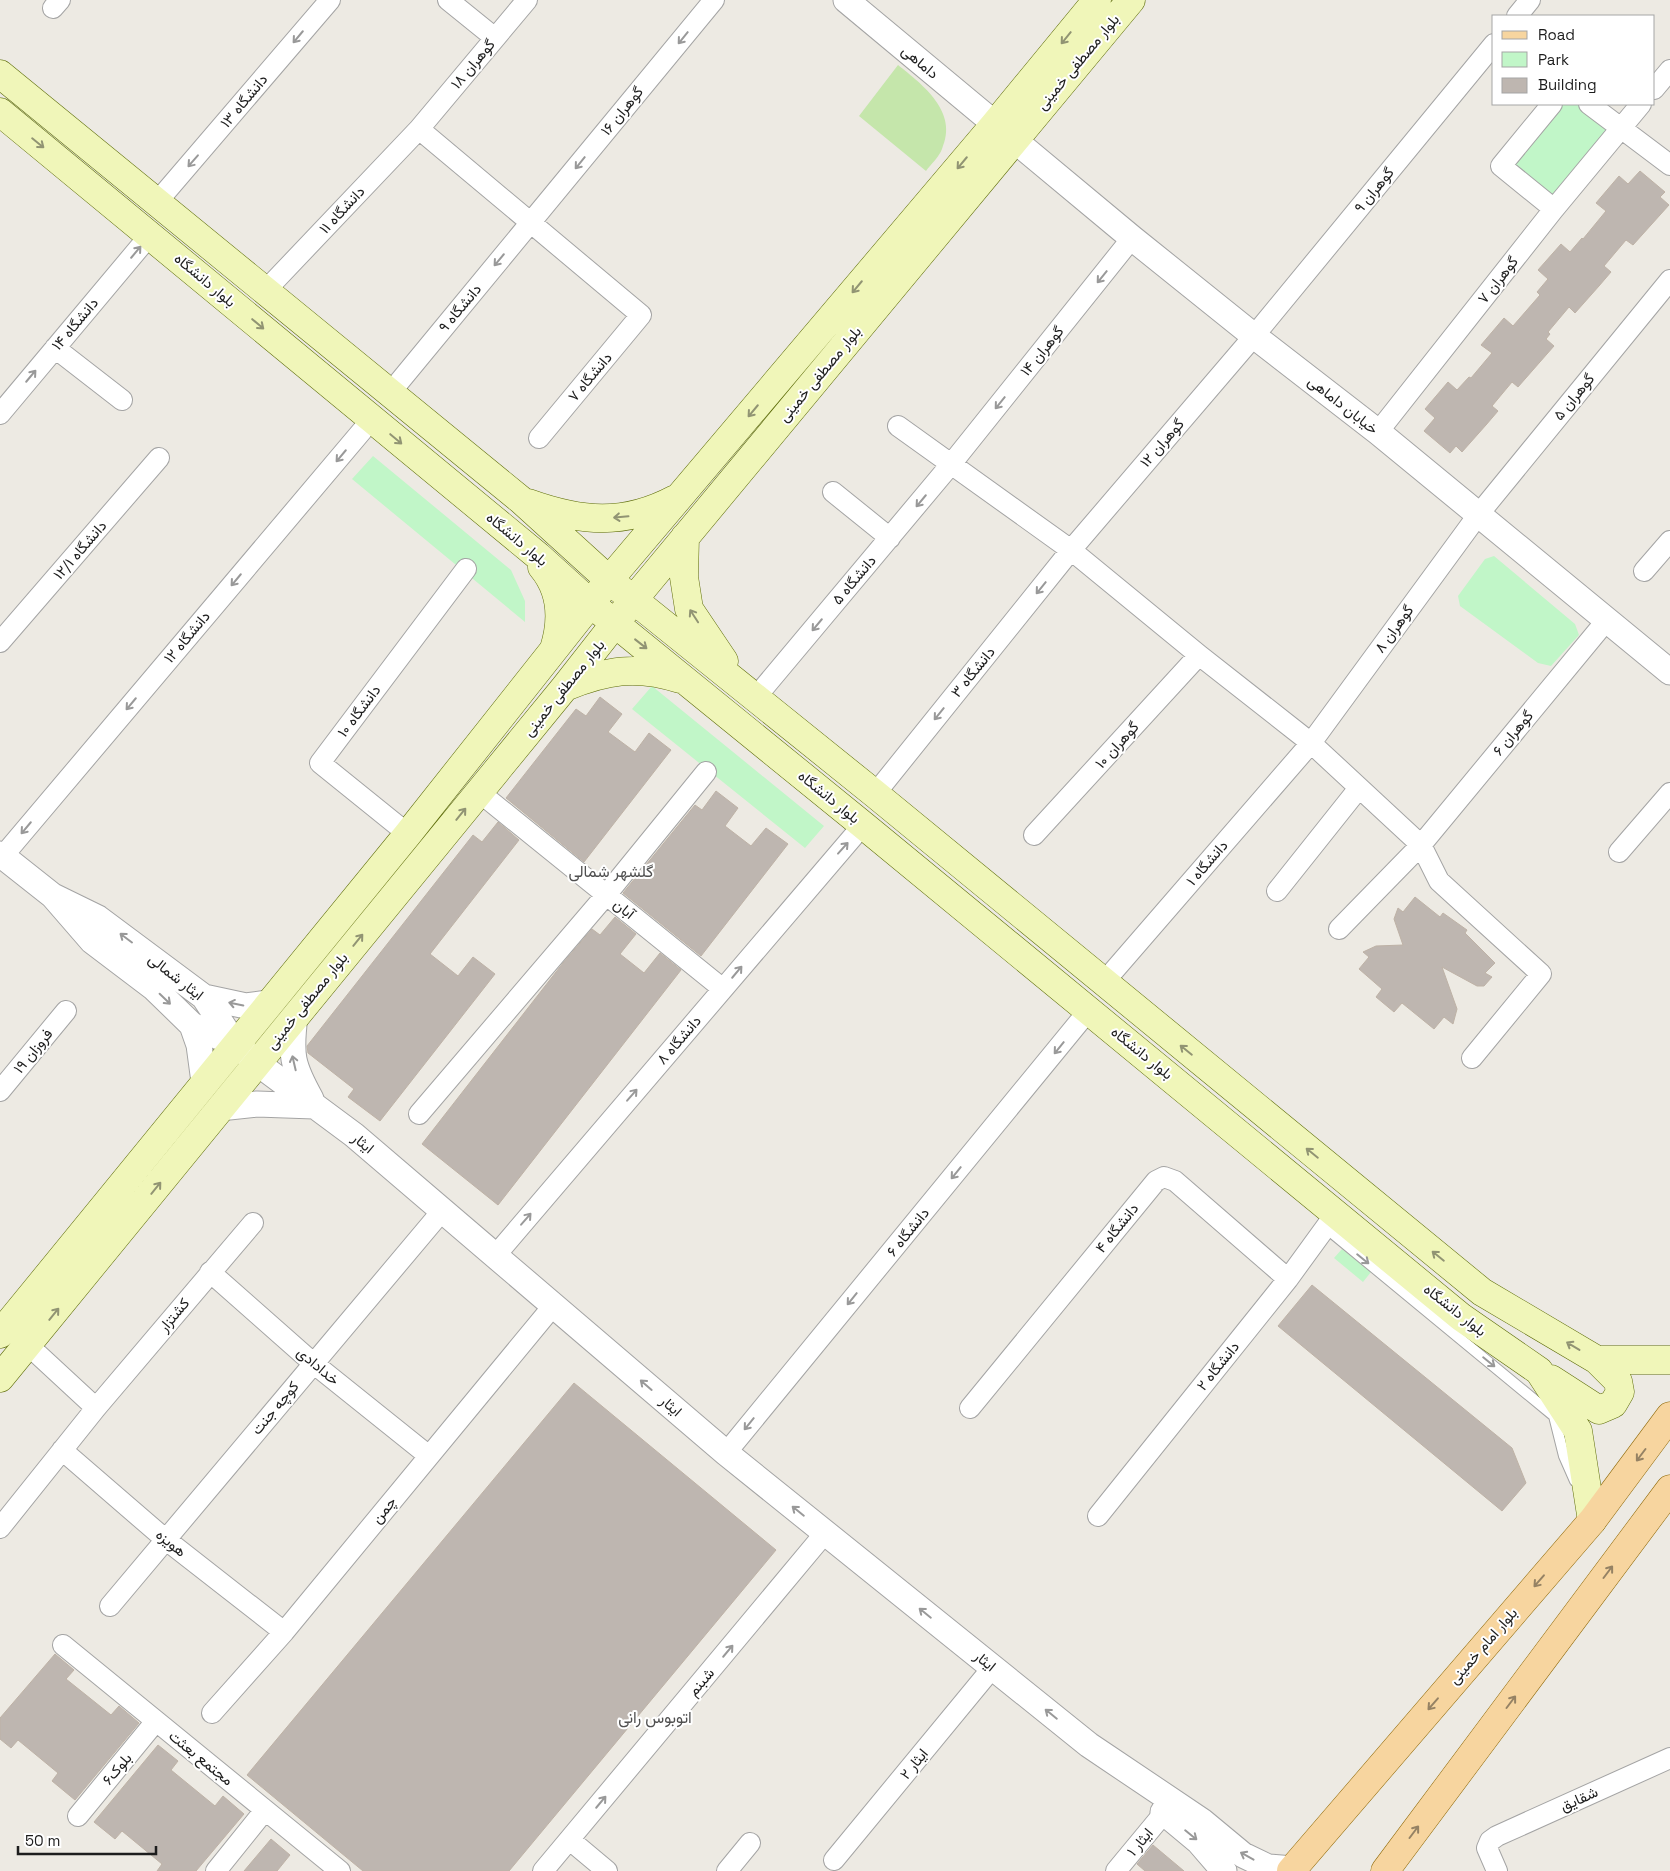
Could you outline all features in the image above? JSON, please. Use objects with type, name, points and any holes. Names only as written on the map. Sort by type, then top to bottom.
[{"type":"main road","name":"بلوار مصطفی خمینی","points":[[0,1378],[29,1346],[220,1108],[566,687],[1004,132],[1097,0]]},
{"type":"main road","name":"بلوار مصطفی خمینی","points":[[0,1334],[268,1003],[408,834],[610,580],[682,494],[1004,132],[1131,0]]},
{"type":"main road","name":"بلوار دانشگاه","points":[[0,74],[521,500],[610,580],[875,794],[1482,1292],[1597,1360],[1618,1380],[1620,1392],[1613,1404],[1599,1410],[1584,1402],[1461,1317],[1331,1221],[1090,1010],[864,824],[591,604],[520,541],[0,112]]},
{"type":"main road","points":[[521,500],[552,512],[611,518],[633,516],[656,509],[682,494]]},
{"type":"main road","points":[[685,537],[684,577],[689,609],[748,691]]},
{"type":"main road","points":[[520,541],[546,572],[557,594],[561,616],[552,655]]},
{"type":"main road","points":[[566,687],[595,675],[631,669],[660,673],[690,683]]},
{"type":"main road","points":[[1597,1360],[1670,1360]]},
{"type":"main road","name":"بلوار دانشگاه","points":[[1539,1371],[1578,1432],[1592,1521]]},
{"type":"main road","name":"بلوار امام خمینی","points":[[1300,1870],[1318,1850],[1323,1831],[1592,1521],[1670,1416]]},
{"type":"main road","points":[[1385,1871],[1670,1489]]},
{"type":"street","name":"دانشگاه ۱۳","points":[[157,202],[330,0]]},
{"type":"street","points":[[448,0],[496,38]]},
{"type":"street","name":"گوهران ۱۸","points":[[419,129],[527,0]]},
{"type":"street","name":"گوهران ۱۶","points":[[530,223],[714,0]]},
{"type":"street","name":"داماهی","points":[[846,0],[1004,132]]},
{"type":"street","points":[[1518,15],[1530,0]]},
{"type":"street","name":"گوهران ۹","points":[[1254,336],[1492,46]]},
{"type":"street","points":[[1655,88],[1670,70]]},
{"type":"street","points":[[1551,105],[1501,166],[1554,209]]},
{"type":"street","points":[[1590,105],[1670,165]]},
{"type":"street","name":"گوهران ۷","points":[[1378,432],[1554,209],[1640,105]]},
{"type":"street","points":[[419,129],[530,223]]},
{"type":"street","name":"دانشگاه ۱۱","points":[[265,291],[419,129]]},
{"type":"street","name":"خیابان داماهی","points":[[1004,132],[1254,336],[1378,432],[1670,672]]},
{"type":"street","name":"دانشگاه ۷","points":[[530,223],[642,315],[539,438]]},
{"type":"street","name":"دانشگاه ۹","points":[[390,393],[530,223]]},
{"type":"street","name":"دانشگاه ۱۴","points":[[0,414],[150,234]]},
{"type":"street","name":"گوهران ۱۴","points":[[952,463],[1132,238]]},
{"type":"street","name":"گوهران ۵","points":[[1478,515],[1670,280]]},
{"type":"street","name":"گوهران ۱۲","points":[[1071,550],[1254,336]]},
{"type":"street","points":[[55,348],[122,400]]},
{"type":"street","name":"دانشگاه ۱۲","points":[[1,855],[372,419]]},
{"type":"street","points":[[898,426],[1071,550],[1199,655],[1311,743],[1420,845],[1439,881],[1541,974],[1472,1058]]},
{"type":"street","name":"دانشگاه ۱۲/۱","points":[[0,642],[159,458]]},
{"type":"street","name":"دانشگاه ۵","points":[[748,691],[890,538],[952,463]]},
{"type":"street","points":[[832,492],[890,538]]},
{"type":"street","name":"گوهران ۸","points":[[1311,743],[1478,515]]},
{"type":"street","points":[[1644,571],[1670,540]]},
{"type":"street","name":"دانشگاه ۳","points":[[875,794],[1071,550]]},
{"type":"street","name":"دانشگاه ۱۰","points":[[408,834],[320,763],[466,569]]},
{"type":"street","name":"گوهران ۶","points":[[1339,929],[1420,845],[1606,620]]},
{"type":"street","name":"گوهران ۱۰","points":[[1034,835],[1199,655]]},
{"type":"street","name":"دانشگاه ۱","points":[[1104,982],[1311,743]]},
{"type":"street","points":[[419,1114],[606,895],[706,772]]},
{"type":"street","points":[[1277,891],[1359,788]]},
{"type":"street","name":"آبان","points":[[479,792],[723,989]]},
{"type":"street","points":[[1619,852],[1670,793]]},
{"type":"street","name":"دانشگاه ۸","points":[[495,1256],[864,824]]},
{"type":"street","name":"ایثار شمالی","points":[[1,855],[53,896],[92,941],[154,988],[192,1025],[235,1044]]},
{"type":"street","name":"ایثار شمالی","points":[[53,896],[98,918],[204,997],[235,1044]]},
{"type":"street","points":[[204,997],[246,1006],[268,1003]]},
{"type":"street","name":"دانشگاه ۶","points":[[726,1453],[1090,1010]]},
{"type":"street","name":"فروزان ۱۹","points":[[0,1091],[66,1011]]},
{"type":"street","points":[[220,1108],[257,1104],[314,1106],[295,1070],[292,1054],[295,1016]]},
{"type":"street","points":[[192,1025],[199,1045],[204,1082]]},
{"type":"street","name":"ایثار","points":[[235,1044],[257,1063],[354,1135],[726,1453],[1090,1745],[1164,1813],[1199,1842],[1224,1871]]},
{"type":"street","name":"دانشگاه ۴","points":[[970,1408],[1156,1180],[1164,1177],[1175,1180],[1288,1279]]},
{"type":"street","name":"کوچه جنت","points":[[110,1606],[442,1210]]},
{"type":"street","name":"دانشگاه ۲","points":[[1098,1516],[1288,1279],[1331,1221]]},
{"type":"street","name":"کشتزار","points":[[0,1528],[96,1408],[253,1223]]},
{"type":"street","name":"خدادادی","points":[[210,1272],[313,1363],[429,1456]]},
{"type":"street","points":[[0,1312],[10,1308],[36,1290]]},
{"type":"street","name":"چمن","points":[[212,1713],[284,1632],[553,1306]]},
{"type":"street","points":[[29,1346],[96,1408]]},
{"type":"street","name":"هویزه","points":[[62,1450],[165,1539],[284,1632]]},
{"type":"street","name":"شبنم","points":[[542,1871],[826,1533]]},
{"type":"street","name":"مجتمع بعثت","points":[[63,1644],[340,1871]]},
{"type":"street","name":"ایثار ۲","points":[[834,1860],[993,1667]]},
{"type":"street","name":"بلوک۶","points":[[78,1816],[156,1721]]},
{"type":"street","name":"ایثار","points":[[1090,1745],[1202,1822],[1243,1855],[1268,1867],[1300,1870]]},
{"type":"street","name":"شقایق","points":[[1497,1871],[1487,1848],[1490,1841],[1670,1758]]},
{"type":"street","points":[[216,1871],[265,1810]]},
{"type":"street","name":"ایثار ۱","points":[[1116,1871],[1164,1813]]},
{"type":"street","points":[[570,1840],[608,1871]]},
{"type":"street","points":[[727,1871],[750,1843]]},
{"type":"lane","points":[[1331,1221],[1554,1416],[1564,1456],[1592,1521]]},
{"type":"green space","points":[[898,65],[918,81],[936,101],[946,123],[946,136],[942,149],[926,171],[859,116]]},
{"type":"green space","points":[[1560,105],[1579,105],[1610,130],[1553,199],[1511,165]]},
{"type":"green space","points":[[373,456],[511,570],[525,601],[525,622],[352,479]]},
{"type":"green space","points":[[1494,556],[1575,624],[1579,635],[1551,666],[1538,663],[1460,606],[1458,596],[1485,559]]},
{"type":"green space","points":[[652,686],[824,826],[805,848],[632,709]]},
{"type":"green space","points":[[1342,1249],[1371,1272],[1363,1282],[1334,1258]]},
{"type":"building","points":[[1640,171],[1665,192],[1660,197],[1669,205],[1633,245],[1626,240],[1604,266],[1611,272],[1575,313],[1569,307],[1548,332],[1550,334],[1546,339],[1554,346],[1518,387],[1512,382],[1492,406],[1498,411],[1462,452],[1456,446],[1450,453],[1424,431],[1435,418],[1425,409],[1448,382],[1457,390],[1469,377],[1471,378],[1492,353],[1481,345],[1504,318],[1513,326],[1540,295],[1537,292],[1548,279],[1538,270],[1561,244],[1570,252],[1583,239],[1606,211],[1596,203],[1619,176],[1628,184]]},
{"type":"building","points":[[600,697],[622,714],[608,732],[635,752],[649,733],[671,750],[584,862],[506,798],[576,709],[586,716]]},
{"type":"building","points":[[716,791],[738,808],[725,826],[751,846],[766,828],[788,844],[701,956],[623,893],[695,805],[702,810]]},
{"type":"building","points":[[498,822],[519,840],[430,954],[458,976],[473,957],[495,974],[380,1121],[348,1097],[354,1089],[308,1053],[307,1046],[473,835],[482,842]]},
{"type":"building","points":[[1415,897],[1440,917],[1443,913],[1467,930],[1465,933],[1495,963],[1485,973],[1492,977],[1484,986],[1477,986],[1442,967],[1457,1009],[1453,1024],[1444,1017],[1434,1029],[1402,1003],[1394,1012],[1376,997],[1382,989],[1359,969],[1369,957],[1363,952],[1376,946],[1403,945],[1394,919],[1398,908],[1403,912]]},
{"type":"building","points":[[615,917],[636,934],[620,954],[644,973],[660,953],[681,970],[498,1205],[422,1144],[563,963],[592,929],[600,935]]},
{"type":"building","points":[[1312,1285],[1512,1448],[1526,1483],[1502,1511],[1278,1326]]},
{"type":"building","points":[[574,1383],[776,1550],[509,1871],[363,1871],[247,1775]]},
{"type":"building","points":[[55,1654],[74,1670],[66,1679],[111,1715],[119,1706],[139,1723],[75,1800],[52,1781],[58,1773],[18,1740],[11,1748],[0,1739],[0,1718]]},
{"type":"building","points":[[158,1745],[178,1761],[171,1770],[215,1806],[223,1796],[244,1814],[196,1871],[157,1871],[162,1864],[122,1831],[115,1839],[94,1822]]},
{"type":"building","points":[[271,1839],[290,1855],[277,1871],[244,1871]]},
{"type":"building","points":[[1153,1845],[1184,1871],[1145,1871],[1137,1864]]},
{"type":"district","name":"گلشهر شمالی","points":[[611,871]]},
{"type":"district","name":"اتوبوس رانی","points":[[655,1717]]}]
